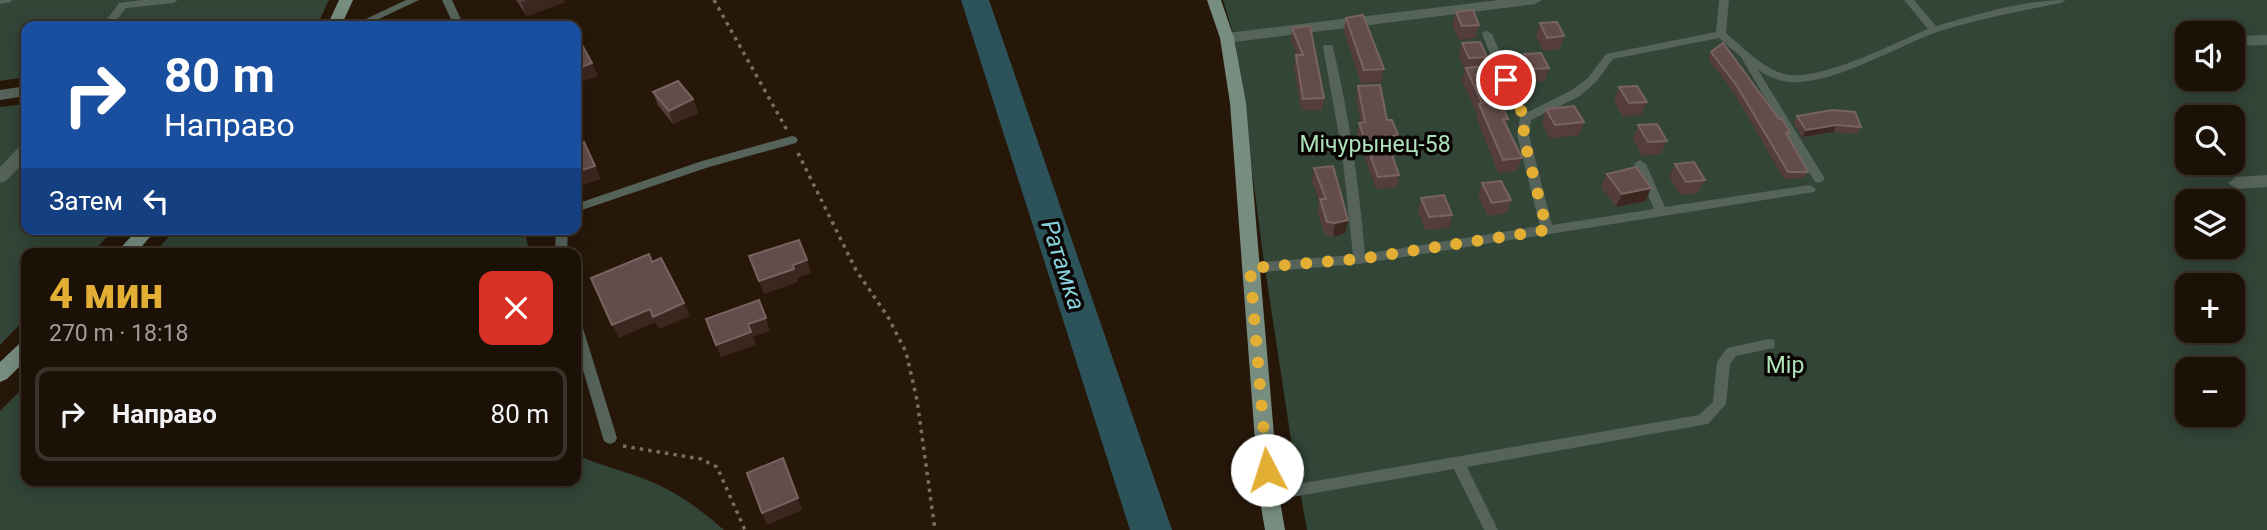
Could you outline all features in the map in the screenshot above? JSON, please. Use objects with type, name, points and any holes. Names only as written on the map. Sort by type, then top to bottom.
[{"type":"street","points":[[336,21],[346,0]]},
{"type":"street","points":[[1214,0],[1230,37],[1238,103],[1269,495],[1275,530]]},
{"type":"street","points":[[1230,37],[1535,0]]},
{"type":"street","points":[[2245,41],[2267,40]]},
{"type":"street","points":[[0,95],[21,93]]},
{"type":"street","points":[[0,177],[21,155]]},
{"type":"street","points":[[2236,183],[2267,181]]},
{"type":"street","points":[[130,248],[143,235]]},
{"type":"street","points":[[0,374],[15,355]]},
{"type":"lane","points":[[0,1],[7,0]]},
{"type":"lane","points":[[111,21],[124,3],[173,0]]},
{"type":"lane","points":[[367,21],[414,0]]},
{"type":"lane","points":[[447,0],[457,21]]},
{"type":"lane","points":[[1721,34],[1724,0]]},
{"type":"lane","points":[[1909,0],[1934,30]]},
{"type":"lane","points":[[1721,34],[1772,72],[1784,78],[1798,79],[1831,72],[1934,30],[1990,13],[2061,0]]},
{"type":"lane","points":[[1486,34],[1516,103],[1526,118],[1523,135],[1547,230]]},
{"type":"lane","points":[[1526,118],[1576,93],[1592,80],[1610,56],[1721,34]]},
{"type":"lane","points":[[1328,47],[1344,111],[1352,164],[1359,259]]},
{"type":"lane","points":[[1250,268],[1359,259],[1661,212],[1814,184],[1742,51]]},
{"type":"lane","points":[[581,206],[706,164],[792,140]]},
{"type":"lane","points":[[1640,164],[1661,212]]},
{"type":"lane","points":[[581,342],[610,438]]},
{"type":"lane","points":[[1269,495],[1703,420],[1719,404],[1724,362],[1732,352],[1769,344]]},
{"type":"lane","points":[[1458,463],[1491,530]]},
{"type":"path","points":[[714,0],[792,140],[856,270],[888,317],[906,352],[917,400],[935,530]]},
{"type":"path","points":[[610,438],[621,445],[701,459],[717,467],[745,530]]},
{"type":"green space","points":[[0,0],[329,0],[319,21],[21,21],[21,78],[0,81]]},
{"type":"green space","points":[[1223,0],[2267,0],[2267,530],[1307,530],[1263,255],[1235,40]]},
{"type":"green space","points":[[21,105],[21,235],[109,235],[96,248],[21,248],[21,323],[0,345],[0,107]]},
{"type":"green space","points":[[170,235],[525,235],[529,248],[159,248]]},
{"type":"green space","points":[[21,390],[21,486],[581,486],[581,456],[668,490],[697,508],[724,530],[0,530],[0,411]]},
{"type":"building","points":[[1473,10],[1479,25],[1462,26],[1456,12]]},
{"type":"building","points":[[1363,15],[1384,69],[1364,70],[1346,18]]},
{"type":"building","points":[[1557,22],[1564,36],[1547,38],[1540,23]]},
{"type":"building","points":[[1310,26],[1324,98],[1303,99],[1296,55],[1303,55],[1292,28]]},
{"type":"building","points":[[1480,42],[1487,57],[1469,58],[1462,43]]},
{"type":"building","points":[[581,43],[592,63],[581,67]]},
{"type":"building","points":[[1723,43],[1779,119],[1782,118],[1790,133],[1786,133],[1808,172],[1788,172],[1737,86],[1711,52]]},
{"type":"building","points":[[1541,53],[1549,68],[1532,69],[1524,54]]},
{"type":"building","points":[[1484,66],[1508,119],[1503,119],[1522,158],[1503,160],[1479,104],[1482,103],[1466,68]]},
{"type":"building","points":[[678,81],[693,99],[669,111],[653,92]]},
{"type":"building","points":[[1380,85],[1387,120],[1392,120],[1398,135],[1386,137],[1399,175],[1378,177],[1359,123],[1365,122],[1358,86]]},
{"type":"building","points":[[1637,86],[1647,102],[1629,103],[1619,87]]},
{"type":"building","points":[[1574,106],[1584,122],[1555,125],[1546,109]]},
{"type":"building","points":[[1833,110],[1855,112],[1861,127],[1837,125],[1806,130],[1797,116]]},
{"type":"building","points":[[1657,124],[1667,141],[1648,142],[1638,125]]},
{"type":"building","points":[[584,142],[595,166],[581,170],[581,143]]},
{"type":"building","points":[[1694,162],[1705,180],[1686,182],[1675,164]]},
{"type":"building","points":[[1333,166],[1348,220],[1335,223],[1327,222],[1320,199],[1326,199],[1314,168]]},
{"type":"building","points":[[1636,167],[1651,188],[1622,194],[1607,174]]},
{"type":"building","points":[[1501,181],[1511,200],[1492,203],[1482,183]]},
{"type":"building","points":[[1444,195],[1452,215],[1429,217],[1421,198]]},
{"type":"building","points":[[799,240],[807,260],[793,265],[794,269],[759,281],[749,256]]},
{"type":"building","points":[[649,254],[652,262],[661,258],[684,303],[653,317],[650,309],[612,325],[591,278]]},
{"type":"building","points":[[759,300],[766,318],[748,324],[751,332],[716,345],[706,319]]},
{"type":"building","points":[[783,458],[798,498],[762,513],[747,473]]},
{"type":"waterway","name":"Ратамка","points":[[975,0],[1151,530]]},
{"type":"route","points":[[1267,470],[1250,268],[1359,259],[1547,230],[1523,135],[1526,118],[1506,80]]},
{"type":"park label","name":"Мічурынец-58","points":[[1375,144]]},
{"type":"park label","name":"Мір","points":[[1785,365]]}]
